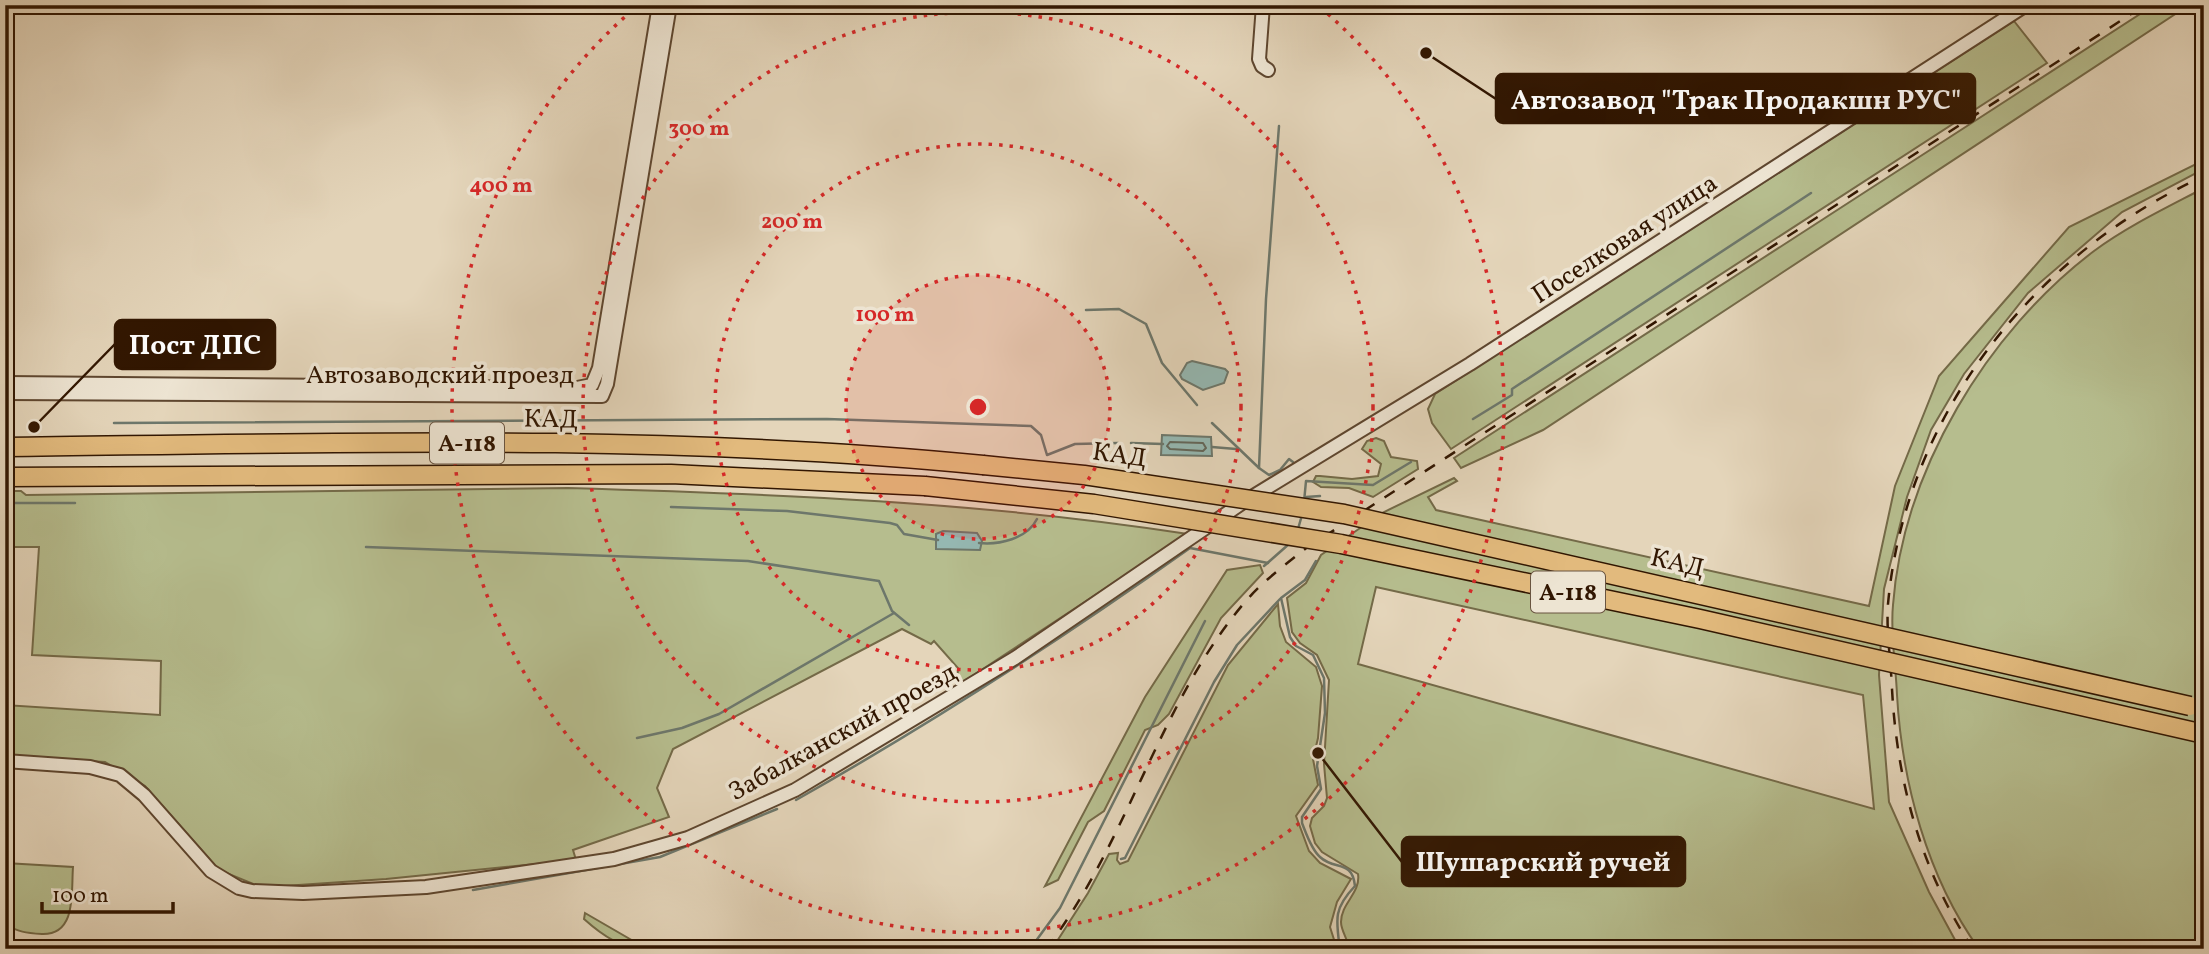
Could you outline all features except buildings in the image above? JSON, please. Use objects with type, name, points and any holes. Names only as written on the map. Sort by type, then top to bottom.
[{"type":"highway","name":"КАД","points":[[5,447],[437,442],[658,446],[928,459],[1084,475],[1344,514],[2204,709]]},
{"type":"highway","name":"КАД","points":[[5,477],[671,474],[925,486],[1094,504],[1341,544],[1700,619],[2204,734]]},
{"type":"street","name":"Автозаводский проезд","points":[[5,383],[577,388],[592,385],[599,368],[659,5]]},
{"type":"street","name":"Автозаводский проезд","points":[[5,393],[602,396],[607,384],[670,5]]},
{"type":"street","points":[[1263,5],[1259,59],[1262,66],[1268,70]]},
{"type":"street","name":"Поселковая улица","points":[[1242,503],[1470,364],[2026,5]]},
{"type":"street","name":"Забалканский проезд","points":[[5,761],[90,767],[120,775],[144,794],[211,871],[239,888],[252,891],[303,893],[426,887],[614,859],[688,838],[739,817],[863,752],[1015,658],[1242,503]]},
{"type":"green space","points":[[2154,5],[2189,5],[1543,430],[1461,468],[1454,458]]},
{"type":"green space","points":[[2014,21],[2047,63],[1451,449],[1432,423],[1428,409],[1435,394]]},
{"type":"green space","points":[[2204,160],[2204,169],[2122,212],[2028,293],[1964,374],[1931,430],[1907,497],[1884,589],[1879,675],[1889,802],[1929,892],[1960,949],[1349,949],[1341,922],[1344,909],[1357,887],[1358,874],[1322,852],[1315,843],[1310,826],[1312,818],[1324,806],[1327,798],[1324,764],[1329,680],[1317,655],[1300,643],[1292,632],[1287,598],[1306,583],[1321,555],[1382,513],[1454,478],[1457,481],[1428,497],[1436,510],[1869,606],[1895,486],[1939,376],[2069,227]],"holes":[[[1376,587],[1863,695],[1874,809],[1358,664]]]},
{"type":"green space","points":[[2204,188],[2204,949],[1979,949],[1945,891],[1920,828],[1911,795],[1900,728],[1892,616],[1900,555],[1914,505],[1933,455],[1957,408],[1986,363],[2019,322],[2055,284],[2094,251],[2134,225]]},
{"type":"green space","points":[[1376,438],[1384,441],[1391,457],[1417,461],[1418,469],[1373,497],[1349,488],[1321,487],[1313,482],[1316,476],[1352,479],[1378,476],[1381,464],[1362,449],[1367,441]]},
{"type":"green space","points":[[568,488],[879,501],[1034,514],[1188,534],[957,686],[958,668],[934,641],[931,644],[902,629],[673,749],[657,788],[669,817],[573,850],[576,860],[386,879],[284,886],[256,885],[219,870],[145,786],[105,762],[5,756],[5,705],[160,715],[161,661],[32,655],[39,547],[5,547],[5,491],[21,491],[26,495]]},
{"type":"green space","points":[[1260,565],[1263,573],[1221,618],[1169,714],[1158,725],[1145,730],[1104,811],[1088,822],[1058,880],[1045,886],[1145,697],[1227,570]]},
{"type":"green space","points":[[1278,604],[1280,626],[1286,642],[1316,667],[1322,686],[1318,738],[1313,759],[1318,785],[1296,816],[1309,851],[1320,863],[1351,879],[1337,902],[1330,927],[1337,949],[1052,949],[1109,854],[1118,853],[1117,860],[1120,864],[1128,861],[1228,665]]},
{"type":"green space","points":[[5,863],[73,867],[70,910],[61,927],[42,934],[22,932],[5,924]]},
{"type":"green space","points":[[585,913],[647,949],[629,947],[613,940],[584,919]]},
{"type":"water","points":[[1192,361],[1225,369],[1228,372],[1224,383],[1203,390],[1182,379],[1180,375],[1187,363]]},
{"type":"water","points":[[1162,435],[1211,437],[1212,456],[1161,455]]},
{"type":"water","points":[[943,531],[977,533],[982,541],[980,550],[936,549],[936,534]]},
{"type":"waterway","points":[[1212,423],[1259,468],[1266,299],[1279,126]]},
{"type":"waterway","points":[[1473,419],[1512,395],[1512,389],[1811,193]]},
{"type":"waterway","points":[[1086,310],[1119,309],[1146,324],[1162,363],[1197,405]]},
{"type":"waterway","points":[[114,423],[827,419],[1031,426],[1041,435],[1047,455],[1075,444],[1118,443]]},
{"type":"waterway","points":[[1131,443],[1163,444]]},
{"type":"waterway","points":[[1212,447],[1236,449]]},
{"type":"waterway","points":[[1259,468],[1269,475],[1280,470],[1289,459],[1293,462]]},
{"type":"waterway","points":[[1304,502],[1306,481],[1373,485],[1411,462]]},
{"type":"waterway","points":[[1306,497],[1320,496]]},
{"type":"waterway","points":[[5,503],[75,503]]},
{"type":"waterway","points":[[671,507],[787,511],[890,523],[897,525],[904,534],[938,540]]},
{"type":"waterway","points":[[1298,529],[1302,515]]},
{"type":"waterway","points":[[979,543],[995,543],[1020,536],[1037,519]]},
{"type":"waterway","points":[[1264,566],[1289,544]]},
{"type":"waterway","points":[[366,547],[748,561],[879,581],[892,611],[909,625]]},
{"type":"waterway","points":[[796,800],[996,679],[1190,548],[1268,563]]},
{"type":"waterway","points":[[1316,561],[1305,580],[1281,598],[1290,637],[1296,646],[1313,655],[1324,678],[1325,713],[1317,766],[1321,789],[1302,817],[1302,823],[1317,854],[1326,861],[1347,869],[1353,878],[1355,886],[1343,901],[1338,915],[1340,949]]},
{"type":"waterway","points":[[1121,859],[1125,858],[1214,682],[1237,645],[1280,599]]},
{"type":"waterway","points":[[637,738],[682,728],[719,714],[894,613]]},
{"type":"waterway","points":[[1030,949],[1060,908],[1205,621]]},
{"type":"waterway","points":[[473,890],[660,857],[777,809]]},
{"type":"waterway","points":[[5,943],[31,949]]},
{"type":"railway","points":[[1046,949],[1075,908],[1099,864],[1189,684],[1215,642],[1245,602],[1274,574],[1305,549],[2145,5]]},
{"type":"railway","points":[[1973,949],[1939,889],[1926,857],[1915,825],[1899,758],[1888,636],[1888,604],[1899,535],[1921,468],[1951,406],[1989,348],[2034,296],[2085,249],[2142,209],[2204,176]]},
{"type":"place","name":"Автозавод \"Трак Продакшн РУС\"","points":[[1426,53]]},
{"type":"place","name":"Пост ДПС","points":[[34,427]]},
{"type":"place","name":"Шушарский ручей","points":[[1318,753]]}]
